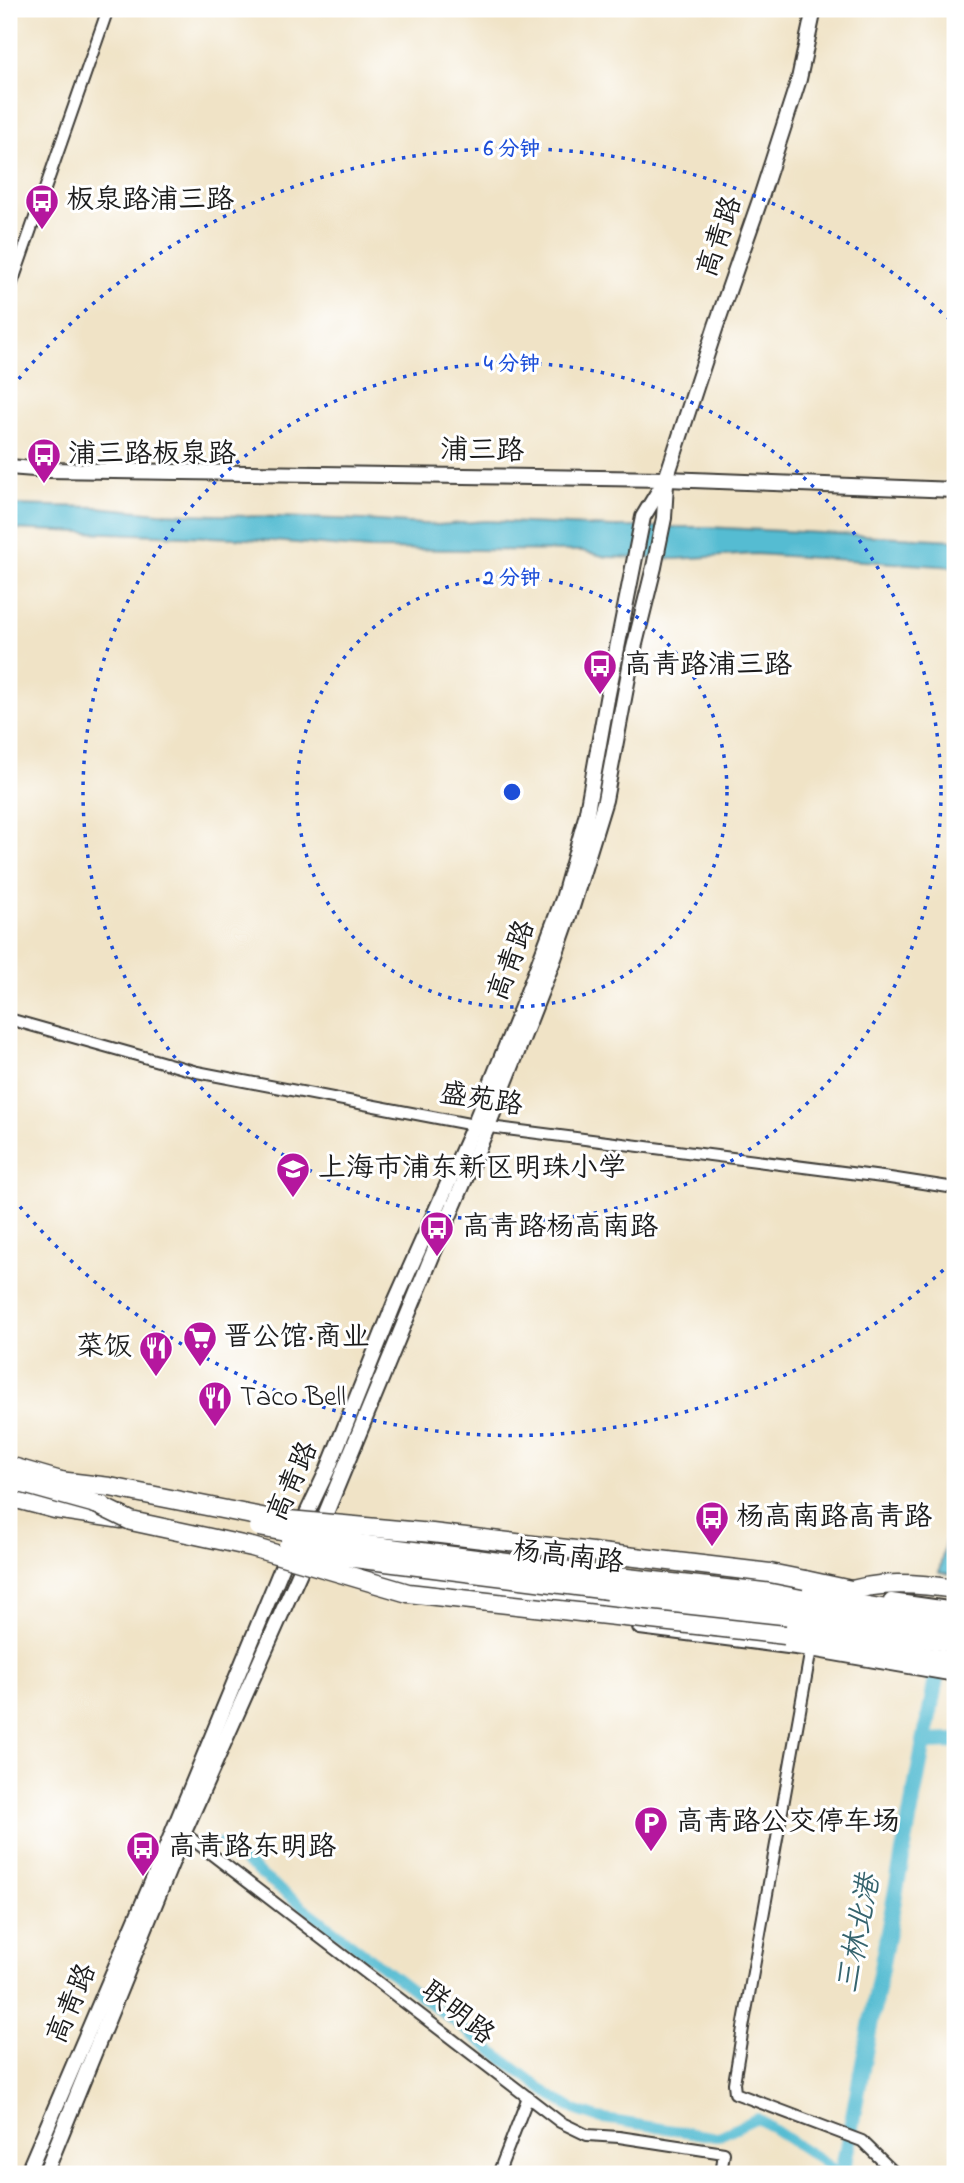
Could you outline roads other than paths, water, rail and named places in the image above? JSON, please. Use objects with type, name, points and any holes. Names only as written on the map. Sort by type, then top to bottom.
[{"type":"highway","points":[[9,1457],[110,1487]]},
{"type":"highway","name":"杨高南路","points":[[9,1464],[141,1503],[323,1539],[608,1583],[847,1633]]},
{"type":"highway","name":"杨高南路","points":[[60,1481],[110,1487],[267,1518],[432,1533],[770,1573],[852,1590]]},
{"type":"highway","name":"杨高南路","points":[[9,1482],[124,1511],[330,1555],[608,1583],[836,1601],[922,1635],[955,1620]]},
{"type":"highway","points":[[9,1497],[131,1521]]},
{"type":"highway","name":"杨高南路","points":[[94,1503],[131,1521],[252,1547],[408,1593],[785,1635],[955,1633]]},
{"type":"highway","points":[[852,1590],[934,1586],[955,1589]]},
{"type":"highway","points":[[847,1633],[922,1635],[955,1661]]},
{"type":"main road","name":"高青路","points":[[27,2174],[179,1830],[327,1514],[432,1256],[481,1126],[563,899],[581,840],[643,517],[666,479],[788,116],[814,9]]},
{"type":"main road","name":"浦三路","points":[[9,467],[666,479],[955,490]]},
{"type":"main road","name":"高青路","points":[[45,2174],[287,1558],[328,1469],[395,1302],[481,1126],[553,961],[605,800],[632,656],[664,518],[666,479]]},
{"type":"main road","name":"杨高南路","points":[[9,1464],[76,1483],[298,1533]]},
{"type":"main road","name":"杨高南路","points":[[9,1482],[69,1501],[265,1546],[287,1558]]},
{"type":"main road","points":[[298,1533],[327,1514]]},
{"type":"main road","points":[[287,1558],[327,1514]]},
{"type":"main road","name":"杨高南路","points":[[327,1514],[728,1563],[794,1596]]},
{"type":"main road","name":"杨高南路","points":[[186,1529],[191,1528],[287,1558],[307,1556],[414,1580],[847,1633],[886,1662]]},
{"type":"main road","points":[[265,1546],[280,1556],[281,1563],[305,1539],[319,1530]]},
{"type":"main road","name":"杨高南路","points":[[319,1530],[759,1579]]},
{"type":"main road","name":"杨高南路","points":[[307,1556],[322,1576],[402,1597],[811,1649],[886,1662]]},
{"type":"main road","name":"杨高南路","points":[[774,1584],[852,1590],[922,1635],[955,1645]]},
{"type":"main road","name":"杨高南路","points":[[922,1635],[955,1610]]},
{"type":"main road","points":[[886,1662],[922,1635],[955,1674]]},
{"type":"street","points":[[9,292],[108,9]]},
{"type":"street","name":"盛苑路","points":[[9,1018],[197,1072],[481,1126],[955,1188]]},
{"type":"street","points":[[811,1649],[734,2083],[735,2093],[862,2141],[896,2174]]},
{"type":"street","name":"联明路","points":[[179,1830],[570,2128],[587,2135],[619,2137],[724,2153],[720,2174]]},
{"type":"street","points":[[498,2174],[528,2097]]},
{"type":"water","points":[[9,505],[438,525],[485,521],[612,527],[707,527],[955,540],[955,567],[755,554],[676,559],[607,557],[582,551],[370,549],[235,538],[9,529]]},
{"type":"water","points":[[955,1497],[955,1575],[939,1572]]},
{"type":"waterway","name":"三林北港","points":[[842,2174],[940,1658]]},
{"type":"waterway","points":[[924,1742],[955,1741]]},
{"type":"waterway","points":[[220,1843],[550,2095],[577,2111],[598,2118],[717,2137],[757,2118],[841,2174]]},
{"type":"place","name":"板泉路浦三路","points":[[42,231]]},
{"type":"place","name":"浦三路板泉路","points":[[44,485]]},
{"type":"place","name":"高青路浦三路","points":[[600,696]]},
{"type":"place","name":"上海市浦东新区明珠小学","points":[[293,1199]]},
{"type":"place","name":"高青路杨高南路","points":[[437,1258]]},
{"type":"place","name":"晋公馆·商业","points":[[200,1368]]},
{"type":"place","name":"菜饭","points":[[156,1378]]},
{"type":"place","name":"Taco Bell","points":[[215,1428]]},
{"type":"place","name":"杨高南路高青路","points":[[712,1548]]},
{"type":"place","name":"高青路公交停车场","points":[[651,1853]]},
{"type":"place","name":"高青路东明路","points":[[143,1878]]}]
